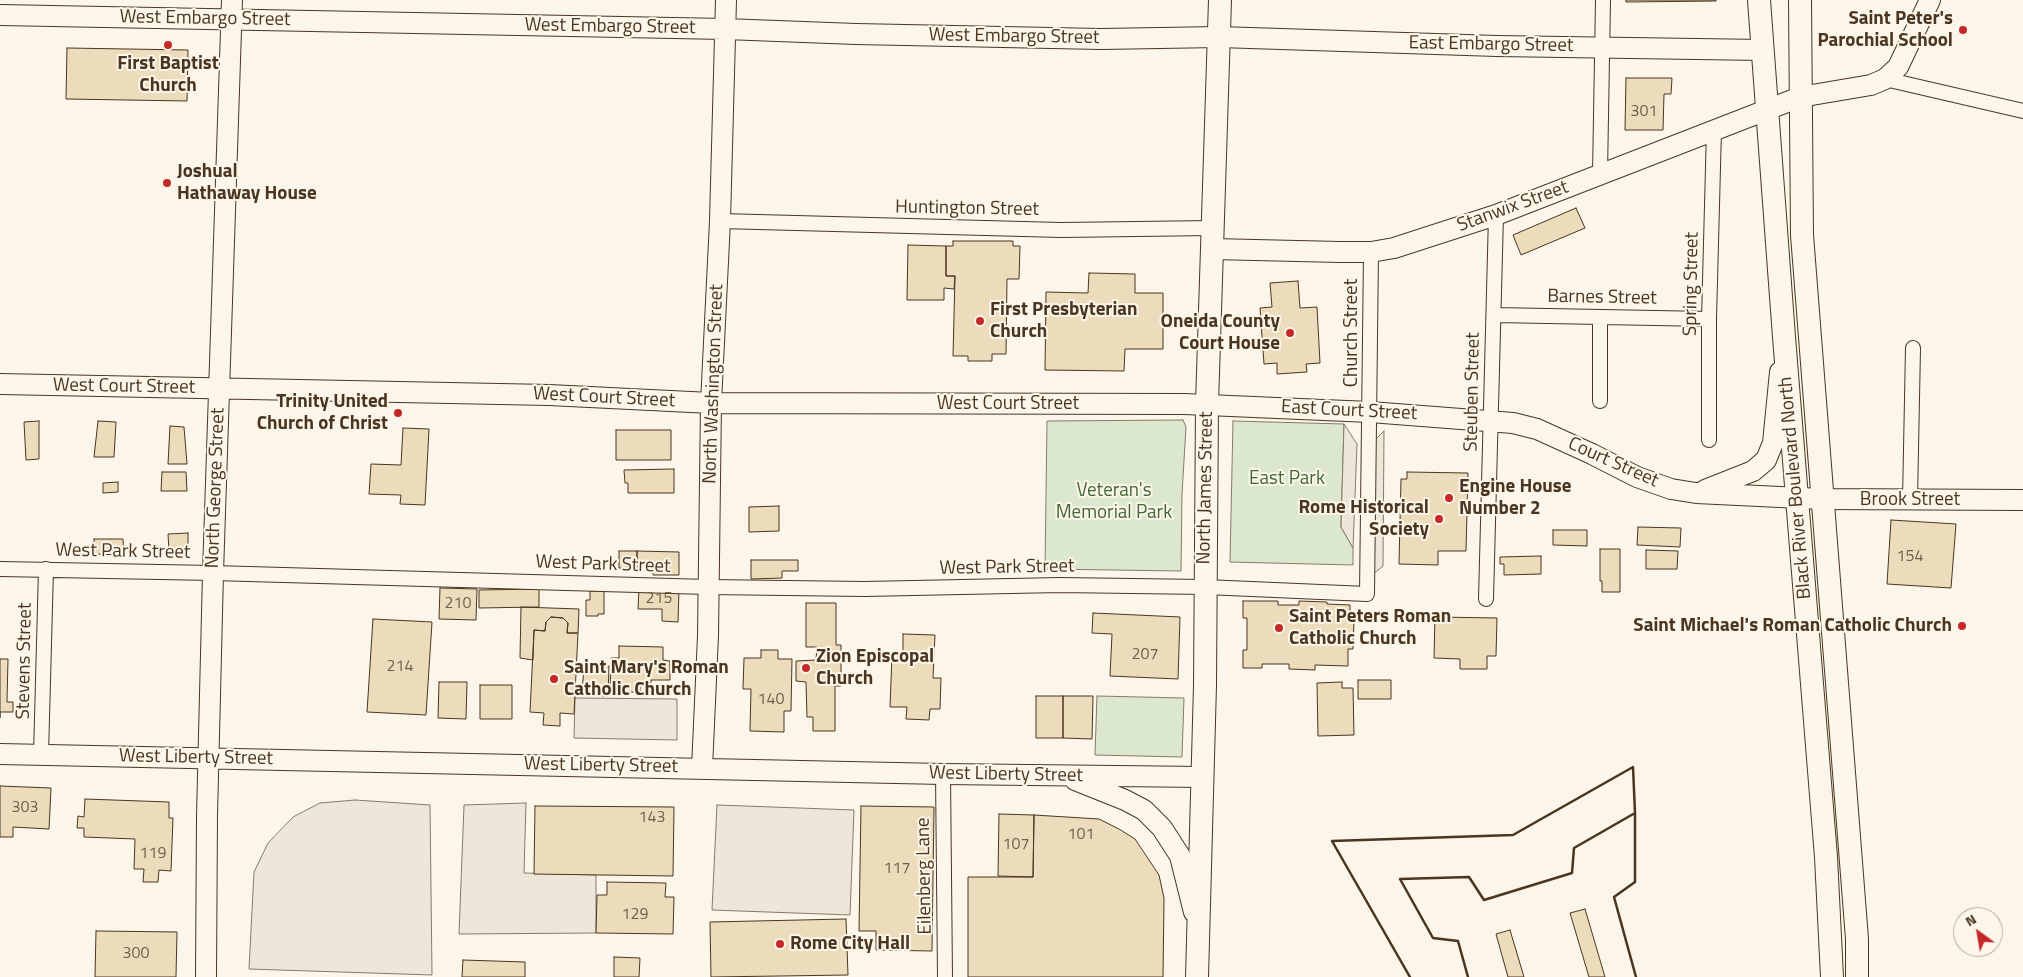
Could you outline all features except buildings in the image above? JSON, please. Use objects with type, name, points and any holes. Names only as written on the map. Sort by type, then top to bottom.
[{"type":"main road","name":"North James Street","points":[[1198,977],[1205,685],[1204,587],[1207,404],[1220,0]]},
{"type":"main road","name":"Black River Boulevard North","points":[[1760,0],[1784,337],[1826,857],[1832,977]]},
{"type":"main road","name":"Black River Boulevard North","points":[[1800,0],[1802,235],[1857,939],[1857,977]]},
{"type":"main road","points":[[1857,939],[1862,977]]},
{"type":"street","name":"North Washington Street","points":[[702,768],[708,636],[711,403],[720,221],[726,0]]},
{"type":"street","points":[[1600,174],[1603,0]]},
{"type":"street","points":[[1885,79],[1898,67],[1930,0]]},
{"type":"street","name":"West Embargo Street","points":[[0,15],[232,9],[856,34],[1091,39],[1219,37]]},
{"type":"street","name":"North George Street","points":[[206,977],[213,572],[232,9]]},
{"type":"street","name":"East Embargo Street","points":[[1219,37],[1602,48],[1763,50]]},
{"type":"street","points":[[1885,79],[2023,111]]},
{"type":"street","name":"Stanwix Street","points":[[1212,239],[1371,252],[1394,248],[1496,215],[1767,108],[1800,97],[1871,85],[1885,79]]},
{"type":"street","name":"Spring Street","points":[[1709,440],[1709,319],[1714,129]]},
{"type":"street","name":"Steuben Street","points":[[1486,600],[1496,215]]},
{"type":"street","name":"Huntington Street","points":[[720,221],[1061,230],[1212,239]]},
{"type":"street","name":"Church Street","points":[[1367,594],[1371,252]]},
{"type":"street","name":"Barnes Street","points":[[1494,315],[1709,319]]},
{"type":"street","points":[[1600,317],[1600,401]]},
{"type":"street","points":[[1696,493],[1752,471],[1766,460],[1773,443],[1784,337]]},
{"type":"street","points":[[1910,500],[1913,348]]},
{"type":"street","name":"West Court Street","points":[[0,384],[220,390],[549,395],[711,403],[1207,404]]},
{"type":"street","name":"East Court Street","points":[[1207,404],[1492,420]]},
{"type":"street","name":"Court Street","points":[[1492,420],[1537,429],[1637,477],[1671,489],[1696,493],[1798,498]]},
{"type":"street","name":"Brook Street","points":[[1798,498],[2023,500]]},
{"type":"street","name":"West Park Street","points":[[0,569],[213,572],[708,587],[864,589],[1060,585],[1204,587],[1367,594]]},
{"type":"street","name":"Stevens Street","points":[[42,754],[46,569]]},
{"type":"street","name":"West Liberty Street","points":[[0,754],[942,774],[1202,777]]},
{"type":"street","name":"Eilenberg Lane","points":[[942,774],[944,977]]},
{"type":"street","points":[[1064,776],[1125,800],[1144,810],[1162,828],[1180,856],[1191,896],[1198,934]]},
{"type":"green space","name":"Veteran's Memorial Park","points":[[1183,420],[1186,427],[1182,494],[1181,571],[1045,569],[1047,421]]},
{"type":"green space","name":"East Park","points":[[1233,421],[1344,424],[1341,527],[1353,548],[1353,565],[1230,562]]},
{"type":"green space","points":[[1097,696],[1184,698],[1182,757],[1095,755]]},
{"type":"shaded area","points":[[1344,424],[1357,444],[1353,548],[1341,527]]},
{"type":"shaded area","points":[[1384,431],[1383,566],[1372,575],[1372,443]]},
{"type":"shaded area","points":[[575,698],[677,699],[677,740],[574,738]]},
{"type":"shaded area","points":[[355,800],[430,805],[432,975],[249,969],[254,872],[268,843],[293,817],[320,803]]},
{"type":"shaded area","points":[[526,803],[524,873],[596,875],[596,933],[459,934],[464,805]]},
{"type":"shaded area","points":[[717,805],[854,810],[850,915],[712,910]]},
{"type":"wall","points":[[1410,977],[1332,841],[1513,835],[1633,767],[1635,813]]},
{"type":"wall","points":[[1468,977],[1458,941],[1433,938],[1400,879],[1469,877],[1484,900],[1572,873],[1574,848],[1635,813],[1635,882],[1614,897],[1636,977]]},
{"type":"place","name":"Saint Peter's Parochial School","points":[[1963,30]]},
{"type":"place","name":"First Baptist Church","points":[[168,45]]},
{"type":"place","name":"Joshual Hathaway House","points":[[167,183]]},
{"type":"place","name":"First Presbyterian Church","points":[[980,321]]},
{"type":"place","name":"Oneida County Court House","points":[[1290,333]]},
{"type":"place","name":"Trinity United Church of Christ","points":[[398,413]]},
{"type":"place","name":"Engine House Number 2","points":[[1449,498]]},
{"type":"place","name":"Rome Historical Society","points":[[1439,519]]},
{"type":"place","name":"Saint Michael's Roman Catholic Church","points":[[1962,626]]},
{"type":"place","name":"Saint Peters Roman Catholic Church","points":[[1279,628]]},
{"type":"place","name":"Zion Episcopal Church","points":[[806,668]]},
{"type":"place","name":"Saint Mary's Roman Catholic Church","points":[[554,679]]},
{"type":"place","name":"Rome City Hall","points":[[780,944]]}]
